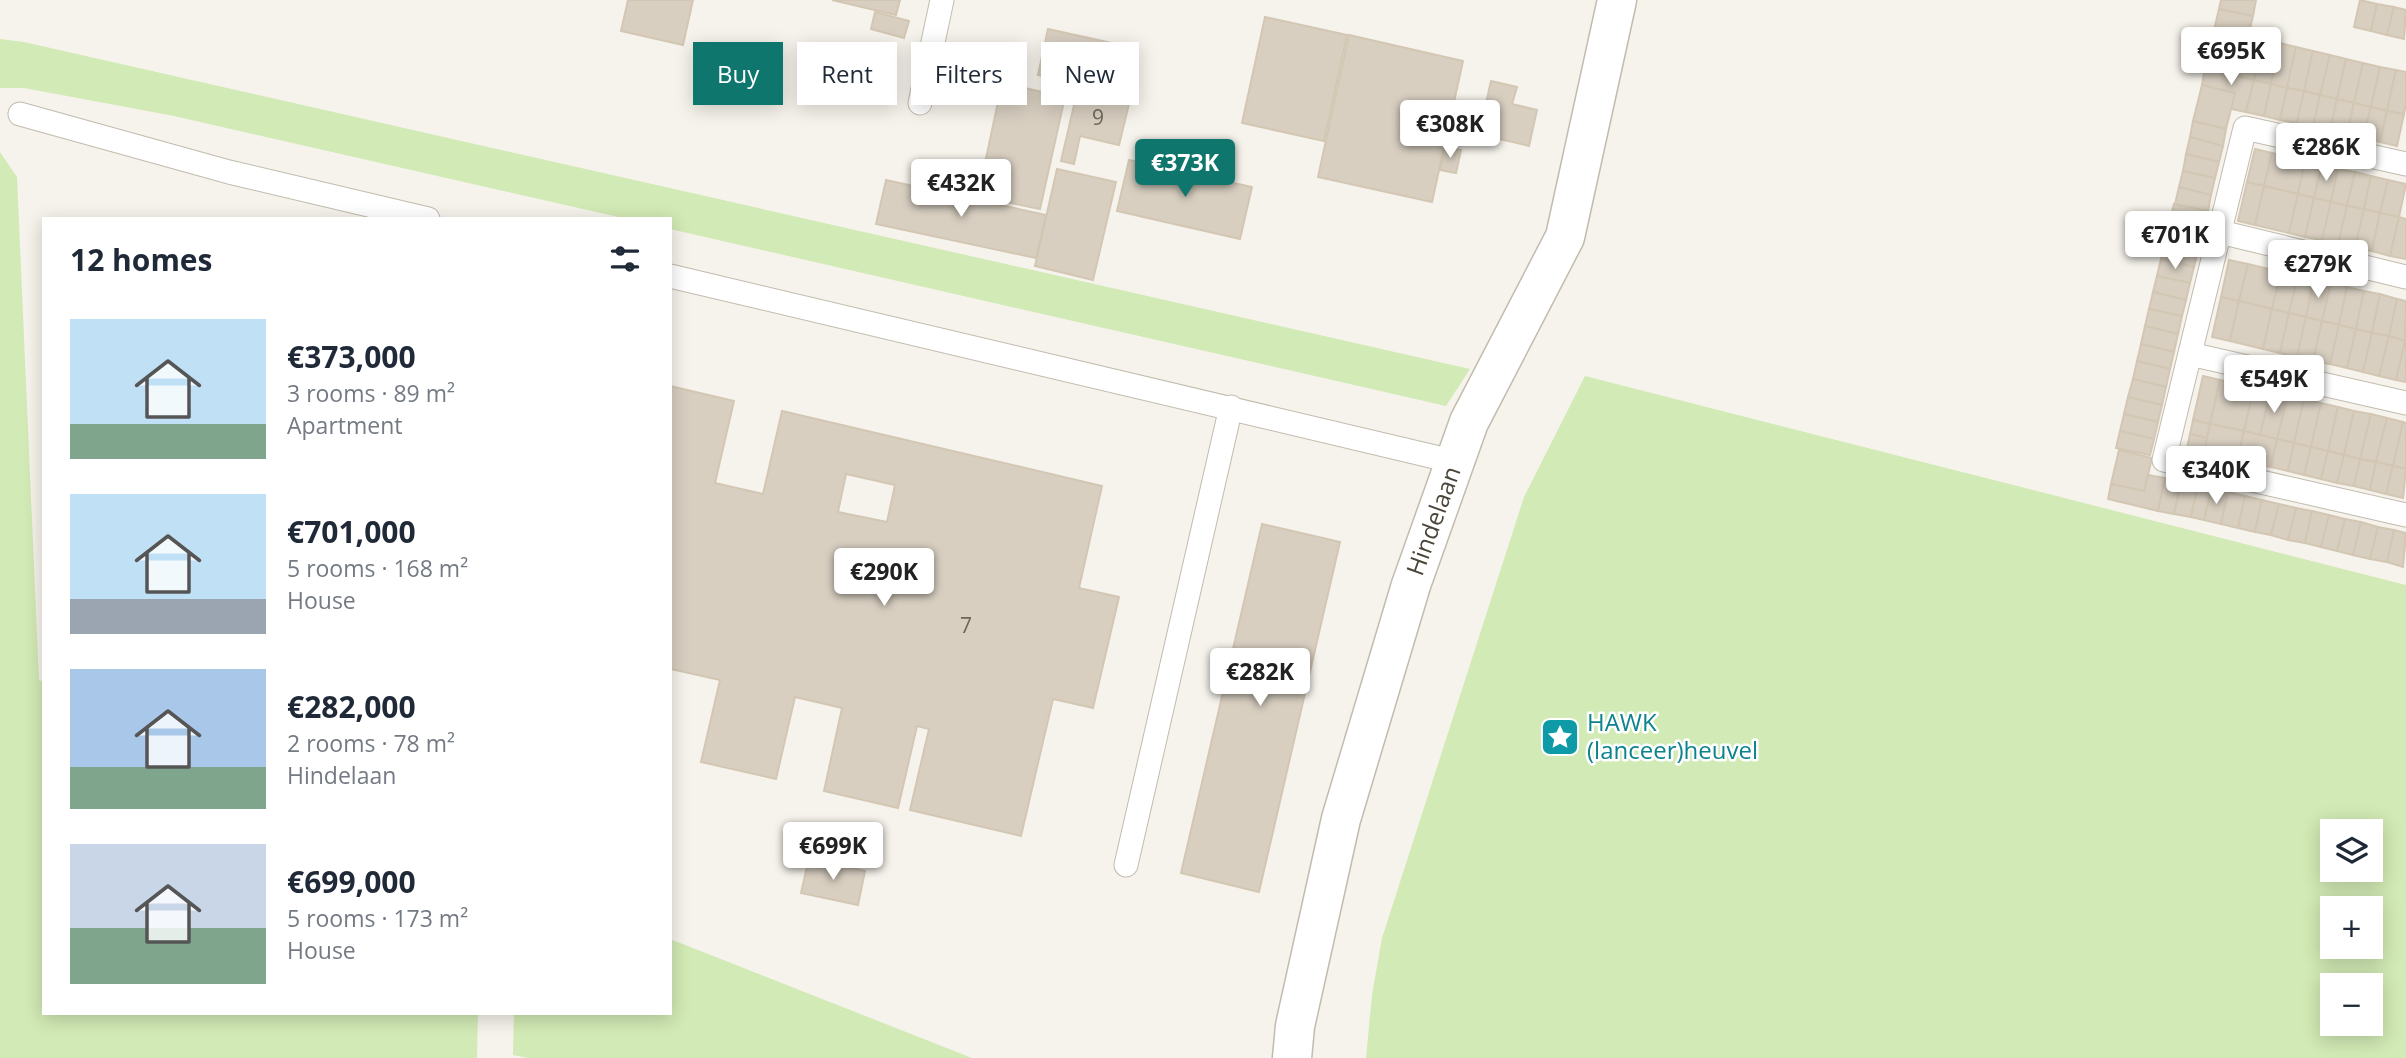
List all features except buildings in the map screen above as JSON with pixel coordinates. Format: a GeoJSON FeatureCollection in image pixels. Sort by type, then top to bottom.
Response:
{"type":"FeatureCollection","features":[{"type":"Feature","properties":{"kind":"street","name":"Hindelaan"},"geometry":{"type":"LineString","coordinates":[[1292,1058],[1295,1026],[1341,819],[1411,585],[1469,422],[1565,237],[1616,0]]}},
{"type":"Feature","properties":{"kind":"lane"},"geometry":{"type":"LineString","coordinates":[[933,42],[942,0]]}},
{"type":"Feature","properties":{"kind":"lane"},"geometry":{"type":"LineString","coordinates":[[20,114],[229,172],[420,217]]}},
{"type":"Feature","properties":{"kind":"lane"},"geometry":{"type":"LineString","coordinates":[[2406,164],[2245,128],[2164,460],[2406,515]]}},
{"type":"Feature","properties":{"kind":"lane"},"geometry":{"type":"LineString","coordinates":[[2220,232],[2406,276]]}},
{"type":"Feature","properties":{"kind":"lane"},"geometry":{"type":"LineString","coordinates":[[672,275],[1456,462]]}},
{"type":"Feature","properties":{"kind":"lane"},"geometry":{"type":"LineString","coordinates":[[2190,354],[2406,403]]}},
{"type":"Feature","properties":{"kind":"lane"},"geometry":{"type":"LineString","coordinates":[[1126,865],[1231,407]]}},
{"type":"Feature","properties":{"kind":"green space"},"geometry":{"type":"Polygon","coordinates":[[[0,39],[24,42],[1470,369],[1446,406],[672,229],[672,217],[618,217],[174,116],[24,88],[0,88],[0,39]]]}},
{"type":"Feature","properties":{"kind":"green space"},"geometry":{"type":"Polygon","coordinates":[[[0,152],[17,177],[39,680],[42,681],[42,1015],[478,1015],[477,1058],[0,1058],[0,152]]]}},
{"type":"Feature","properties":{"kind":"green space"},"geometry":{"type":"Polygon","coordinates":[[[1585,376],[2406,585],[2406,1058],[1366,1058],[1372,995],[1382,938],[1524,497],[1585,376]]]}},
{"type":"Feature","properties":{"kind":"green space"},"geometry":{"type":"Polygon","coordinates":[[[672,940],[972,1058],[528,1058],[513,1055],[514,1015],[672,1015],[672,940]]]}},
{"type":"Feature","properties":{"kind":"place","name":"HAWK (lanceer)heuvel"},"geometry":{"type":"Point","coordinates":[1560,737]}}]}
